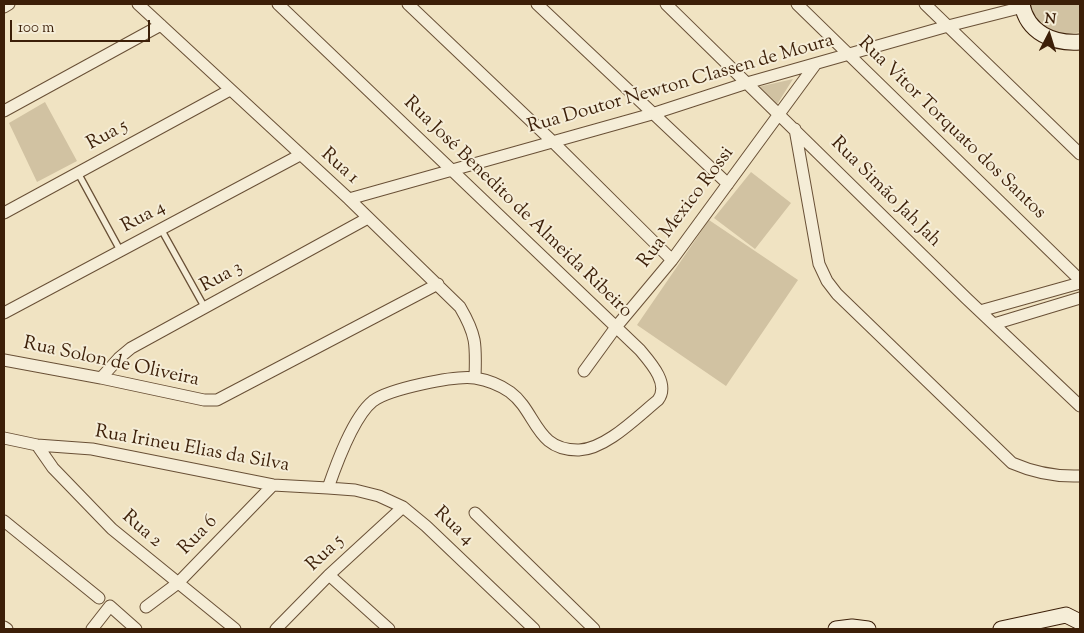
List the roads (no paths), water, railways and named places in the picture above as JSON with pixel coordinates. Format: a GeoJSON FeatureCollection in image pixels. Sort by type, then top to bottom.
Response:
{"type":"FeatureCollection","features":[{"type":"Feature","properties":{"kind":"main road"},"geometry":{"type":"LineString","coordinates":[[1023,6],[1029,21],[1039,32],[1052,40],[1066,43],[1080,42]]}},
{"type":"Feature","properties":{"kind":"main road"},"geometry":{"type":"LineString","coordinates":[[1001,629],[1073,613],[1080,622]]}},
{"type":"Feature","properties":{"kind":"main road"},"geometry":{"type":"LineString","coordinates":[[836,629],[852,627],[868,629]]}},
{"type":"Feature","properties":{"kind":"street"},"geometry":{"type":"LineString","coordinates":[[4,7],[9,4]]}},
{"type":"Feature","properties":{"kind":"street","name":"Rua 1"},"geometry":{"type":"LineString","coordinates":[[138,4],[349,199],[460,307],[471,326],[476,346],[475,378]]}},
{"type":"Feature","properties":{"kind":"street","name":"Rua José Benedito de Almeida Ribeiro"},"geometry":{"type":"LineString","coordinates":[[278,4],[616,327],[647,358],[662,381],[663,389],[658,400],[605,443],[592,449],[578,450],[565,449],[544,438],[525,409],[512,394],[499,385],[475,378]]}},
{"type":"Feature","properties":{"kind":"street"},"geometry":{"type":"LineString","coordinates":[[408,4],[552,141],[672,260]]}},
{"type":"Feature","properties":{"kind":"street"},"geometry":{"type":"LineString","coordinates":[[537,4],[728,184]]}},
{"type":"Feature","properties":{"kind":"street","name":"Rua Simão Jah Jah"},"geometry":{"type":"LineString","coordinates":[[666,4],[980,311],[1080,406]]}},
{"type":"Feature","properties":{"kind":"street","name":"Rua Vitor Torquato dos Santos"},"geometry":{"type":"LineString","coordinates":[[797,4],[1080,281]]}},
{"type":"Feature","properties":{"kind":"street"},"geometry":{"type":"LineString","coordinates":[[925,4],[1080,154]]}},
{"type":"Feature","properties":{"kind":"street","name":"Rua Doutor Newton Classen de Moura"},"geometry":{"type":"LineString","coordinates":[[349,199],[652,114],[747,83],[1023,6]]}},
{"type":"Feature","properties":{"kind":"street"},"geometry":{"type":"LineString","coordinates":[[4,111],[161,25]]}},
{"type":"Feature","properties":{"kind":"street","name":"Rua Mexico Rossi"},"geometry":{"type":"LineString","coordinates":[[584,371],[616,327],[672,260],[815,65]]}},
{"type":"Feature","properties":{"kind":"street","name":"Rua 5"},"geometry":{"type":"LineString","coordinates":[[4,213],[230,90]]}},
{"type":"Feature","properties":{"kind":"street"},"geometry":{"type":"LineString","coordinates":[[795,130],[819,264],[827,281],[837,294],[1012,462],[1030,471],[1054,476],[1080,476]]}},
{"type":"Feature","properties":{"kind":"street","name":"Rua 4"},"geometry":{"type":"LineString","coordinates":[[4,313],[300,155]]}},
{"type":"Feature","properties":{"kind":"street","name":"Rua 3"},"geometry":{"type":"LineString","coordinates":[[101,378],[131,348],[368,218]]}},
{"type":"Feature","properties":{"kind":"street"},"geometry":{"type":"LineString","coordinates":[[980,311],[1080,281]]}},
{"type":"Feature","properties":{"kind":"street","name":"Rua Solon de Oliveira"},"geometry":{"type":"LineString","coordinates":[[4,360],[211,401],[223,398],[438,284]]}},
{"type":"Feature","properties":{"kind":"street"},"geometry":{"type":"LineString","coordinates":[[994,324],[1080,298]]}},
{"type":"Feature","properties":{"kind":"street"},"geometry":{"type":"LineString","coordinates":[[328,488],[338,458],[359,418],[372,402],[386,393],[458,379],[475,378]]}},
{"type":"Feature","properties":{"kind":"street","name":"Rua Irineu Elias da Silva"},"geometry":{"type":"LineString","coordinates":[[4,438],[37,444],[92,448],[273,485],[328,488]]}},
{"type":"Feature","properties":{"kind":"street","name":"Rua 2"},"geometry":{"type":"LineString","coordinates":[[37,444],[53,468],[112,529],[234,629]]}},
{"type":"Feature","properties":{"kind":"street","name":"Rua 6"},"geometry":{"type":"LineString","coordinates":[[146,607],[178,583],[273,485]]}},
{"type":"Feature","properties":{"kind":"street","name":"Rua 4"},"geometry":{"type":"LineString","coordinates":[[328,488],[355,490],[379,496],[403,507],[426,526],[534,629]]}},
{"type":"Feature","properties":{"kind":"street","name":"Rua 5"},"geometry":{"type":"LineString","coordinates":[[276,629],[329,576],[403,507]]}},
{"type":"Feature","properties":{"kind":"street"},"geometry":{"type":"LineString","coordinates":[[475,512],[594,629]]}},
{"type":"Feature","properties":{"kind":"street"},"geometry":{"type":"LineString","coordinates":[[4,521],[99,598]]}},
{"type":"Feature","properties":{"kind":"street"},"geometry":{"type":"LineString","coordinates":[[329,576],[389,629]]}},
{"type":"Feature","properties":{"kind":"street"},"geometry":{"type":"LineString","coordinates":[[92,629],[110,606],[136,629]]}},
{"type":"Feature","properties":{"kind":"lane"},"geometry":{"type":"LineString","coordinates":[[78,173],[120,250]]}},
{"type":"Feature","properties":{"kind":"lane"},"geometry":{"type":"LineString","coordinates":[[161,229],[205,308]]}}]}
